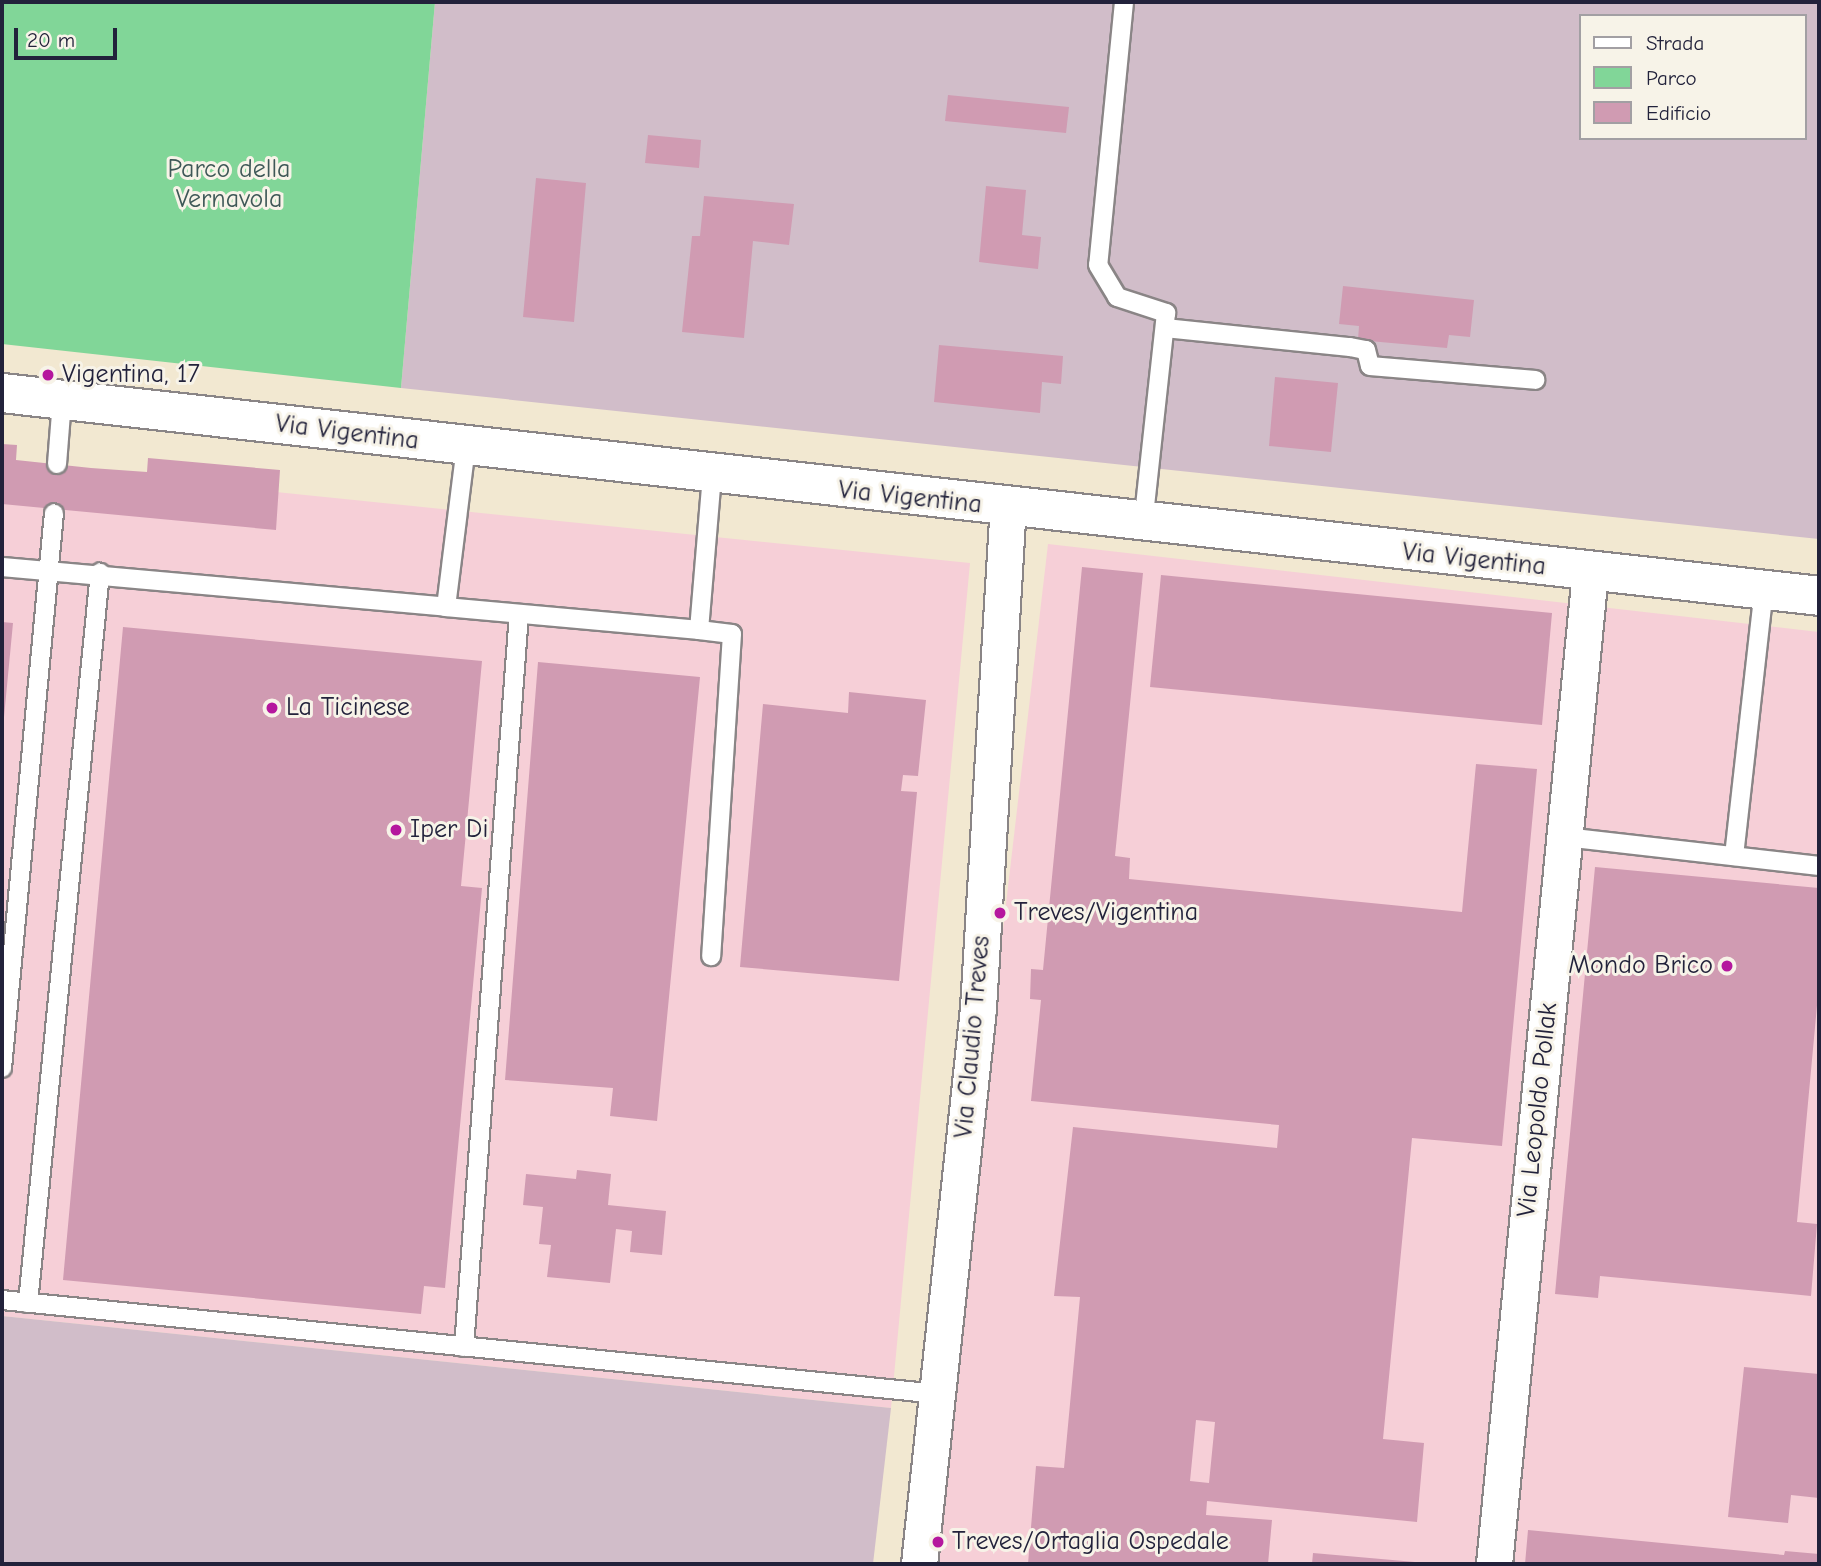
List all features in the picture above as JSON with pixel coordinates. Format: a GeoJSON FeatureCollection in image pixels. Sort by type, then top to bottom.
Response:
{"type":"FeatureCollection","features":[{"type":"Feature","properties":{"kind":"street","name":"Via Vigentina"},"geometry":{"type":"LineString","coordinates":[[2,393],[712,476],[1819,596]]}},
{"type":"Feature","properties":{"kind":"street","name":"Via Claudio Treves"},"geometry":{"type":"LineString","coordinates":[[919,1564],[978,1008],[1008,509]]}},
{"type":"Feature","properties":{"kind":"street","name":"Via Leopoldo Pollak"},"geometry":{"type":"LineString","coordinates":[[1494,1564],[1590,573]]}},
{"type":"Feature","properties":{"kind":"lane"},"geometry":{"type":"LineString","coordinates":[[1124,2],[1098,265],[1117,297],[1166,313],[1143,524]]}},
{"type":"Feature","properties":{"kind":"lane"},"geometry":{"type":"LineString","coordinates":[[1165,328],[1350,347],[1366,350],[1370,366],[1535,380]]}},
{"type":"Feature","properties":{"kind":"lane"},"geometry":{"type":"LineString","coordinates":[[57,464],[62,400]]}},
{"type":"Feature","properties":{"kind":"lane"},"geometry":{"type":"LineString","coordinates":[[446,607],[466,447]]}},
{"type":"Feature","properties":{"kind":"lane"},"geometry":{"type":"LineString","coordinates":[[699,631],[712,476]]}},
{"type":"Feature","properties":{"kind":"lane"},"geometry":{"type":"LineString","coordinates":[[2,1068],[54,513]]}},
{"type":"Feature","properties":{"kind":"lane"},"geometry":{"type":"LineString","coordinates":[[2,567],[49,568],[732,634],[710,956]]}},
{"type":"Feature","properties":{"kind":"lane"},"geometry":{"type":"LineString","coordinates":[[28,1303],[100,573]]}},
{"type":"Feature","properties":{"kind":"lane"},"geometry":{"type":"LineString","coordinates":[[1734,856],[1764,590]]}},
{"type":"Feature","properties":{"kind":"lane"},"geometry":{"type":"LineString","coordinates":[[464,1347],[519,614]]}},
{"type":"Feature","properties":{"kind":"lane"},"geometry":{"type":"LineString","coordinates":[[1565,837],[1819,866]]}},
{"type":"Feature","properties":{"kind":"lane"},"geometry":{"type":"LineString","coordinates":[[2,1300],[938,1394]]}},
{"type":"Feature","properties":{"kind":"shaded area"},"geometry":{"type":"Polygon","coordinates":[[[435,2],[1819,2],[1819,539],[401,388],[435,2]]]}},
{"type":"Feature","properties":{"kind":"shaded area"},"geometry":{"type":"Polygon","coordinates":[[[2,464],[970,563],[891,1408],[2,1316],[2,464]]]}},
{"type":"Feature","properties":{"kind":"shaded area"},"geometry":{"type":"Polygon","coordinates":[[[1048,544],[1819,632],[1819,1564],[929,1564],[1048,544]]]}},
{"type":"Feature","properties":{"kind":"shaded area"},"geometry":{"type":"Polygon","coordinates":[[[2,1316],[891,1408],[873,1564],[2,1564],[2,1316]]]}},
{"type":"Feature","properties":{"kind":"green space","name":"Parco della Vernavola"},"geometry":{"type":"Polygon","coordinates":[[[2,2],[435,2],[401,388],[2,344],[2,2]]]}},
{"type":"Feature","properties":{"kind":"building"},"geometry":{"type":"Polygon","coordinates":[[[948,95],[1069,107],[1066,133],[945,121],[948,95]]]}},
{"type":"Feature","properties":{"kind":"building"},"geometry":{"type":"Polygon","coordinates":[[[648,135],[701,140],[699,168],[645,163],[648,135]]]}},
{"type":"Feature","properties":{"kind":"building"},"geometry":{"type":"Polygon","coordinates":[[[536,178],[586,183],[574,322],[523,317],[536,178]]]}},
{"type":"Feature","properties":{"kind":"building"},"geometry":{"type":"Polygon","coordinates":[[[986,186],[1026,190],[1022,235],[1041,237],[1038,269],[979,262],[986,186]]]}},
{"type":"Feature","properties":{"kind":"building"},"geometry":{"type":"Polygon","coordinates":[[[704,196],[794,204],[789,245],[753,241],[744,338],[682,332],[692,236],[700,236],[704,196]]]}},
{"type":"Feature","properties":{"kind":"building"},"geometry":{"type":"Polygon","coordinates":[[[1343,286],[1474,300],[1470,337],[1449,335],[1447,348],[1358,340],[1359,326],[1339,324],[1343,286]]]}},
{"type":"Feature","properties":{"kind":"building"},"geometry":{"type":"Polygon","coordinates":[[[939,345],[1063,356],[1061,384],[1042,382],[1040,413],[934,402],[939,345]]]}},
{"type":"Feature","properties":{"kind":"building"},"geometry":{"type":"Polygon","coordinates":[[[1275,377],[1338,383],[1331,452],[1269,446],[1275,377]]]}},
{"type":"Feature","properties":{"kind":"building"},"geometry":{"type":"Polygon","coordinates":[[[2,444],[17,445],[16,460],[91,468],[147,472],[148,458],[280,470],[276,530],[2,504],[2,444]]]}},
{"type":"Feature","properties":{"kind":"building"},"geometry":{"type":"Polygon","coordinates":[[[1082,567],[1143,573],[1115,856],[1130,858],[1129,879],[1462,912],[1476,764],[1537,769],[1502,1146],[1412,1138],[1383,1439],[1424,1443],[1417,1522],[1207,1501],[1206,1515],[1272,1520],[1268,1564],[1028,1564],[1036,1466],[1064,1468],[1080,1297],[1054,1296],[1073,1127],[1277,1148],[1279,1125],[1031,1101],[1041,1000],[1030,999],[1031,969],[1043,970],[1082,567]],[[1196,1420],[1190,1481],[1209,1483],[1215,1422],[1196,1420]]]}},
{"type":"Feature","properties":{"kind":"building"},"geometry":{"type":"Polygon","coordinates":[[[1161,575],[1552,613],[1542,725],[1150,687],[1161,575]]]}},
{"type":"Feature","properties":{"kind":"building"},"geometry":{"type":"Polygon","coordinates":[[[2,622],[13,623],[4,717],[2,717],[2,622]]]}},
{"type":"Feature","properties":{"kind":"building"},"geometry":{"type":"Polygon","coordinates":[[[123,627],[482,661],[461,886],[482,888],[445,1288],[424,1286],[421,1314],[63,1280],[123,627]]]}},
{"type":"Feature","properties":{"kind":"building"},"geometry":{"type":"Polygon","coordinates":[[[538,662],[700,677],[657,1121],[610,1116],[613,1088],[505,1080],[538,662]]]}},
{"type":"Feature","properties":{"kind":"building"},"geometry":{"type":"Polygon","coordinates":[[[849,692],[926,700],[918,776],[903,775],[901,791],[917,792],[899,981],[740,967],[763,704],[848,713],[849,692]]]}},
{"type":"Feature","properties":{"kind":"building"},"geometry":{"type":"Polygon","coordinates":[[[1595,867],[1819,888],[1819,984],[1797,1222],[1817,1224],[1811,1296],[1600,1276],[1598,1298],[1555,1294],[1595,867]]]}},
{"type":"Feature","properties":{"kind":"building"},"geometry":{"type":"Polygon","coordinates":[[[577,1170],[611,1174],[608,1205],[666,1211],[662,1255],[630,1252],[632,1231],[616,1229],[610,1283],[547,1277],[551,1245],[539,1244],[543,1207],[523,1205],[526,1174],[576,1179],[577,1170]]]}},
{"type":"Feature","properties":{"kind":"building"},"geometry":{"type":"Polygon","coordinates":[[[1744,1367],[1819,1374],[1819,1498],[1791,1495],[1788,1523],[1728,1517],[1744,1367]]]}},
{"type":"Feature","properties":{"kind":"building"},"geometry":{"type":"Polygon","coordinates":[[[1528,1530],[1784,1555],[1785,1551],[1819,1554],[1819,1564],[1525,1564],[1528,1530]]]}},
{"type":"Feature","properties":{"kind":"building"},"geometry":{"type":"Polygon","coordinates":[[[1313,1553],[1415,1562],[1415,1564],[1312,1564],[1313,1553]]]}},
{"type":"Feature","properties":{"kind":"place","name":"Vigentina, 17"},"geometry":{"type":"Point","coordinates":[48,375]}},
{"type":"Feature","properties":{"kind":"place","name":"La Ticinese"},"geometry":{"type":"Point","coordinates":[272,708]}},
{"type":"Feature","properties":{"kind":"place","name":"Iper Di"},"geometry":{"type":"Point","coordinates":[396,830]}},
{"type":"Feature","properties":{"kind":"place","name":"Treves/Vigentina"},"geometry":{"type":"Point","coordinates":[1000,913]}},
{"type":"Feature","properties":{"kind":"place","name":"Mondo Brico"},"geometry":{"type":"Point","coordinates":[1727,966]}},
{"type":"Feature","properties":{"kind":"place","name":"Treves/Ortaglia Ospedale"},"geometry":{"type":"Point","coordinates":[938,1542]}}]}
